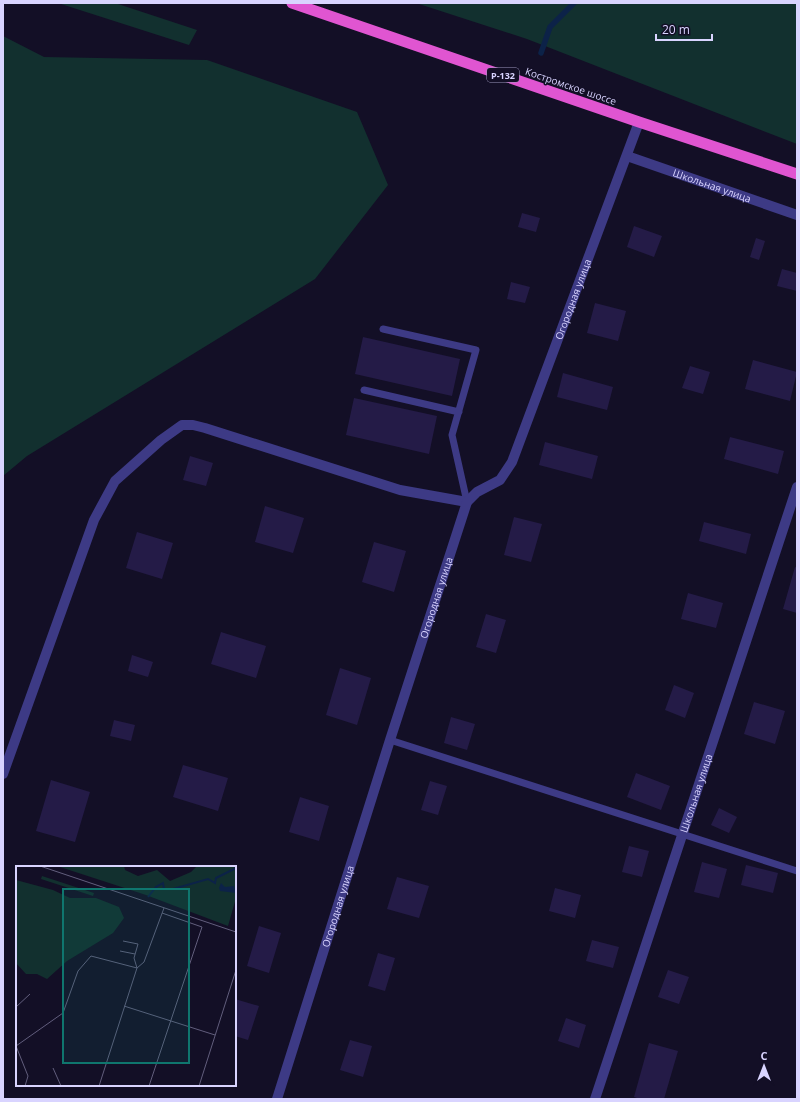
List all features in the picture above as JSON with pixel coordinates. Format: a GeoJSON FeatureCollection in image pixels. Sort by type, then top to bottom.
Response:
{"type":"FeatureCollection","features":[{"type":"Feature","properties":{"kind":"highway","name":"Костромское шоссе"},"geometry":{"type":"LineString","coordinates":[[292,3],[639,122],[797,174]]}},
{"type":"Feature","properties":{"kind":"street","name":"Огородная улица"},"geometry":{"type":"LineString","coordinates":[[277,1099],[467,502],[477,492],[500,480],[512,462],[639,122]]}},
{"type":"Feature","properties":{"kind":"street","name":"Школьная улица"},"geometry":{"type":"LineString","coordinates":[[627,156],[797,215]]}},
{"type":"Feature","properties":{"kind":"street"},"geometry":{"type":"LineString","coordinates":[[3,774],[94,520],[115,482],[161,440],[182,425],[193,425],[205,428],[400,490],[467,502]]}},
{"type":"Feature","properties":{"kind":"street","name":"Школьная улица"},"geometry":{"type":"LineString","coordinates":[[595,1099],[797,487]]}},
{"type":"Feature","properties":{"kind":"lane"},"geometry":{"type":"LineString","coordinates":[[383,329],[476,350],[452,435],[467,502]]}},
{"type":"Feature","properties":{"kind":"lane"},"geometry":{"type":"LineString","coordinates":[[364,390],[459,412]]}},
{"type":"Feature","properties":{"kind":"lane"},"geometry":{"type":"LineString","coordinates":[[390,740],[797,871]]}},
{"type":"Feature","properties":{"kind":"green space"},"geometry":{"type":"Polygon","coordinates":[[[58,3],[115,3],[197,30],[189,45],[58,3]]]}},
{"type":"Feature","properties":{"kind":"green space"},"geometry":{"type":"Polygon","coordinates":[[[416,3],[797,3],[797,144],[527,39],[416,3]]]}},
{"type":"Feature","properties":{"kind":"green space"},"geometry":{"type":"Polygon","coordinates":[[[3,36],[44,57],[207,60],[357,112],[388,185],[315,279],[27,456],[3,476],[3,36]]]}},
{"type":"Feature","properties":{"kind":"building"},"geometry":{"type":"Polygon","coordinates":[[[522,213],[540,218],[536,232],[518,227],[522,213]]]}},
{"type":"Feature","properties":{"kind":"building"},"geometry":{"type":"Polygon","coordinates":[[[634,226],[662,236],[654,257],[627,247],[634,226]]]}},
{"type":"Feature","properties":{"kind":"building"},"geometry":{"type":"Polygon","coordinates":[[[756,238],[765,241],[759,260],[750,257],[756,238]]]}},
{"type":"Feature","properties":{"kind":"building"},"geometry":{"type":"Polygon","coordinates":[[[782,269],[797,273],[797,291],[777,286],[782,269]]]}},
{"type":"Feature","properties":{"kind":"building"},"geometry":{"type":"Polygon","coordinates":[[[511,282],[530,287],[525,303],[507,299],[511,282]]]}},
{"type":"Feature","properties":{"kind":"building"},"geometry":{"type":"Polygon","coordinates":[[[595,303],[626,311],[618,341],[587,333],[595,303]]]}},
{"type":"Feature","properties":{"kind":"building"},"geometry":{"type":"Polygon","coordinates":[[[363,337],[460,359],[452,396],[355,374],[363,337]]]}},
{"type":"Feature","properties":{"kind":"building"},"geometry":{"type":"Polygon","coordinates":[[[753,360],[797,372],[790,401],[745,389],[753,360]]]}},
{"type":"Feature","properties":{"kind":"building"},"geometry":{"type":"Polygon","coordinates":[[[690,366],[710,372],[703,394],[682,388],[690,366]]]}},
{"type":"Feature","properties":{"kind":"building"},"geometry":{"type":"Polygon","coordinates":[[[563,373],[613,387],[607,410],[557,397],[563,373]]]}},
{"type":"Feature","properties":{"kind":"building"},"geometry":{"type":"Polygon","coordinates":[[[354,398],[437,416],[429,454],[346,435],[354,398]]]}},
{"type":"Feature","properties":{"kind":"building"},"geometry":{"type":"Polygon","coordinates":[[[730,437],[784,451],[778,474],[724,459],[730,437]]]}},
{"type":"Feature","properties":{"kind":"building"},"geometry":{"type":"Polygon","coordinates":[[[545,442],[598,456],[592,479],[539,465],[545,442]]]}},
{"type":"Feature","properties":{"kind":"building"},"geometry":{"type":"Polygon","coordinates":[[[190,456],[213,463],[206,486],[183,480],[190,456]]]}},
{"type":"Feature","properties":{"kind":"building"},"geometry":{"type":"Polygon","coordinates":[[[265,506],[304,518],[293,553],[255,542],[265,506]]]}},
{"type":"Feature","properties":{"kind":"building"},"geometry":{"type":"Polygon","coordinates":[[[514,517],[542,524],[531,562],[504,555],[514,517]]]}},
{"type":"Feature","properties":{"kind":"building"},"geometry":{"type":"Polygon","coordinates":[[[704,522],[751,534],[746,554],[699,541],[704,522]]]}},
{"type":"Feature","properties":{"kind":"building"},"geometry":{"type":"Polygon","coordinates":[[[137,532],[173,543],[162,579],[126,568],[137,532]]]}},
{"type":"Feature","properties":{"kind":"building"},"geometry":{"type":"Polygon","coordinates":[[[374,542],[406,551],[394,592],[362,582],[374,542]]]}},
{"type":"Feature","properties":{"kind":"building"},"geometry":{"type":"Polygon","coordinates":[[[795,567],[797,568],[797,613],[783,609],[795,567]]]}},
{"type":"Feature","properties":{"kind":"building"},"geometry":{"type":"Polygon","coordinates":[[[688,593],[723,603],[716,628],[681,619],[688,593]]]}},
{"type":"Feature","properties":{"kind":"building"},"geometry":{"type":"Polygon","coordinates":[[[486,614],[506,620],[496,653],[476,647],[486,614]]]}},
{"type":"Feature","properties":{"kind":"building"},"geometry":{"type":"Polygon","coordinates":[[[221,632],[266,646],[256,678],[211,664],[221,632]]]}},
{"type":"Feature","properties":{"kind":"building"},"geometry":{"type":"Polygon","coordinates":[[[132,655],[153,662],[148,677],[128,671],[132,655]]]}},
{"type":"Feature","properties":{"kind":"building"},"geometry":{"type":"Polygon","coordinates":[[[340,668],[371,678],[357,725],[326,715],[340,668]]]}},
{"type":"Feature","properties":{"kind":"building"},"geometry":{"type":"Polygon","coordinates":[[[674,685],[694,693],[685,718],[665,710],[674,685]]]}},
{"type":"Feature","properties":{"kind":"building"},"geometry":{"type":"Polygon","coordinates":[[[754,702],[785,711],[775,744],[744,734],[754,702]]]}},
{"type":"Feature","properties":{"kind":"building"},"geometry":{"type":"Polygon","coordinates":[[[451,717],[475,724],[467,750],[444,743],[451,717]]]}},
{"type":"Feature","properties":{"kind":"building"},"geometry":{"type":"Polygon","coordinates":[[[114,720],[135,725],[131,741],[110,736],[114,720]]]}},
{"type":"Feature","properties":{"kind":"building"},"geometry":{"type":"Polygon","coordinates":[[[183,765],[228,778],[218,811],[173,797],[183,765]]]}},
{"type":"Feature","properties":{"kind":"building"},"geometry":{"type":"Polygon","coordinates":[[[636,773],[670,786],[661,810],[627,797],[636,773]]]}},
{"type":"Feature","properties":{"kind":"building"},"geometry":{"type":"Polygon","coordinates":[[[51,780],[90,792],[75,842],[36,831],[51,780]]]}},
{"type":"Feature","properties":{"kind":"building"},"geometry":{"type":"Polygon","coordinates":[[[430,781],[447,786],[438,815],[421,810],[430,781]]]}},
{"type":"Feature","properties":{"kind":"building"},"geometry":{"type":"Polygon","coordinates":[[[300,797],[329,806],[319,841],[289,832],[300,797]]]}},
{"type":"Feature","properties":{"kind":"building"},"geometry":{"type":"Polygon","coordinates":[[[719,808],[737,817],[729,833],[711,825],[719,808]]]}},
{"type":"Feature","properties":{"kind":"building"},"geometry":{"type":"Polygon","coordinates":[[[629,846],[649,851],[642,877],[622,872],[629,846]]]}},
{"type":"Feature","properties":{"kind":"building"},"geometry":{"type":"Polygon","coordinates":[[[702,862],[727,869],[719,898],[694,892],[702,862]]]}},
{"type":"Feature","properties":{"kind":"building"},"geometry":{"type":"Polygon","coordinates":[[[746,865],[778,873],[773,893],[741,885],[746,865]]]}},
{"type":"Feature","properties":{"kind":"building"},"geometry":{"type":"Polygon","coordinates":[[[397,877],[429,886],[419,918],[387,909],[397,877]]]}},
{"type":"Feature","properties":{"kind":"building"},"geometry":{"type":"Polygon","coordinates":[[[555,888],[581,895],[575,918],[549,911],[555,888]]]}},
{"type":"Feature","properties":{"kind":"building"},"geometry":{"type":"Polygon","coordinates":[[[259,926],[281,933],[269,973],[247,966],[259,926]]]}},
{"type":"Feature","properties":{"kind":"building"},"geometry":{"type":"Polygon","coordinates":[[[592,940],[619,947],[613,968],[586,961],[592,940]]]}},
{"type":"Feature","properties":{"kind":"building"},"geometry":{"type":"Polygon","coordinates":[[[378,953],[395,958],[385,991],[368,986],[378,953]]]}},
{"type":"Feature","properties":{"kind":"building"},"geometry":{"type":"Polygon","coordinates":[[[668,970],[689,977],[679,1004],[658,997],[668,970]]]}},
{"type":"Feature","properties":{"kind":"building"},"geometry":{"type":"Polygon","coordinates":[[[236,999],[259,1006],[248,1040],[236,1036],[236,999]]]}},
{"type":"Feature","properties":{"kind":"building"},"geometry":{"type":"Polygon","coordinates":[[[566,1018],[586,1025],[579,1048],[558,1041],[566,1018]]]}},
{"type":"Feature","properties":{"kind":"building"},"geometry":{"type":"Polygon","coordinates":[[[350,1040],[372,1046],[363,1077],[340,1070],[350,1040]]]}},
{"type":"Feature","properties":{"kind":"building"},"geometry":{"type":"Polygon","coordinates":[[[649,1043],[678,1051],[664,1099],[640,1099],[634,1097],[649,1043]]]}},
{"type":"Feature","properties":{"kind":"waterway"},"geometry":{"type":"LineString","coordinates":[[541,53],[550,27],[574,3]]}}]}
